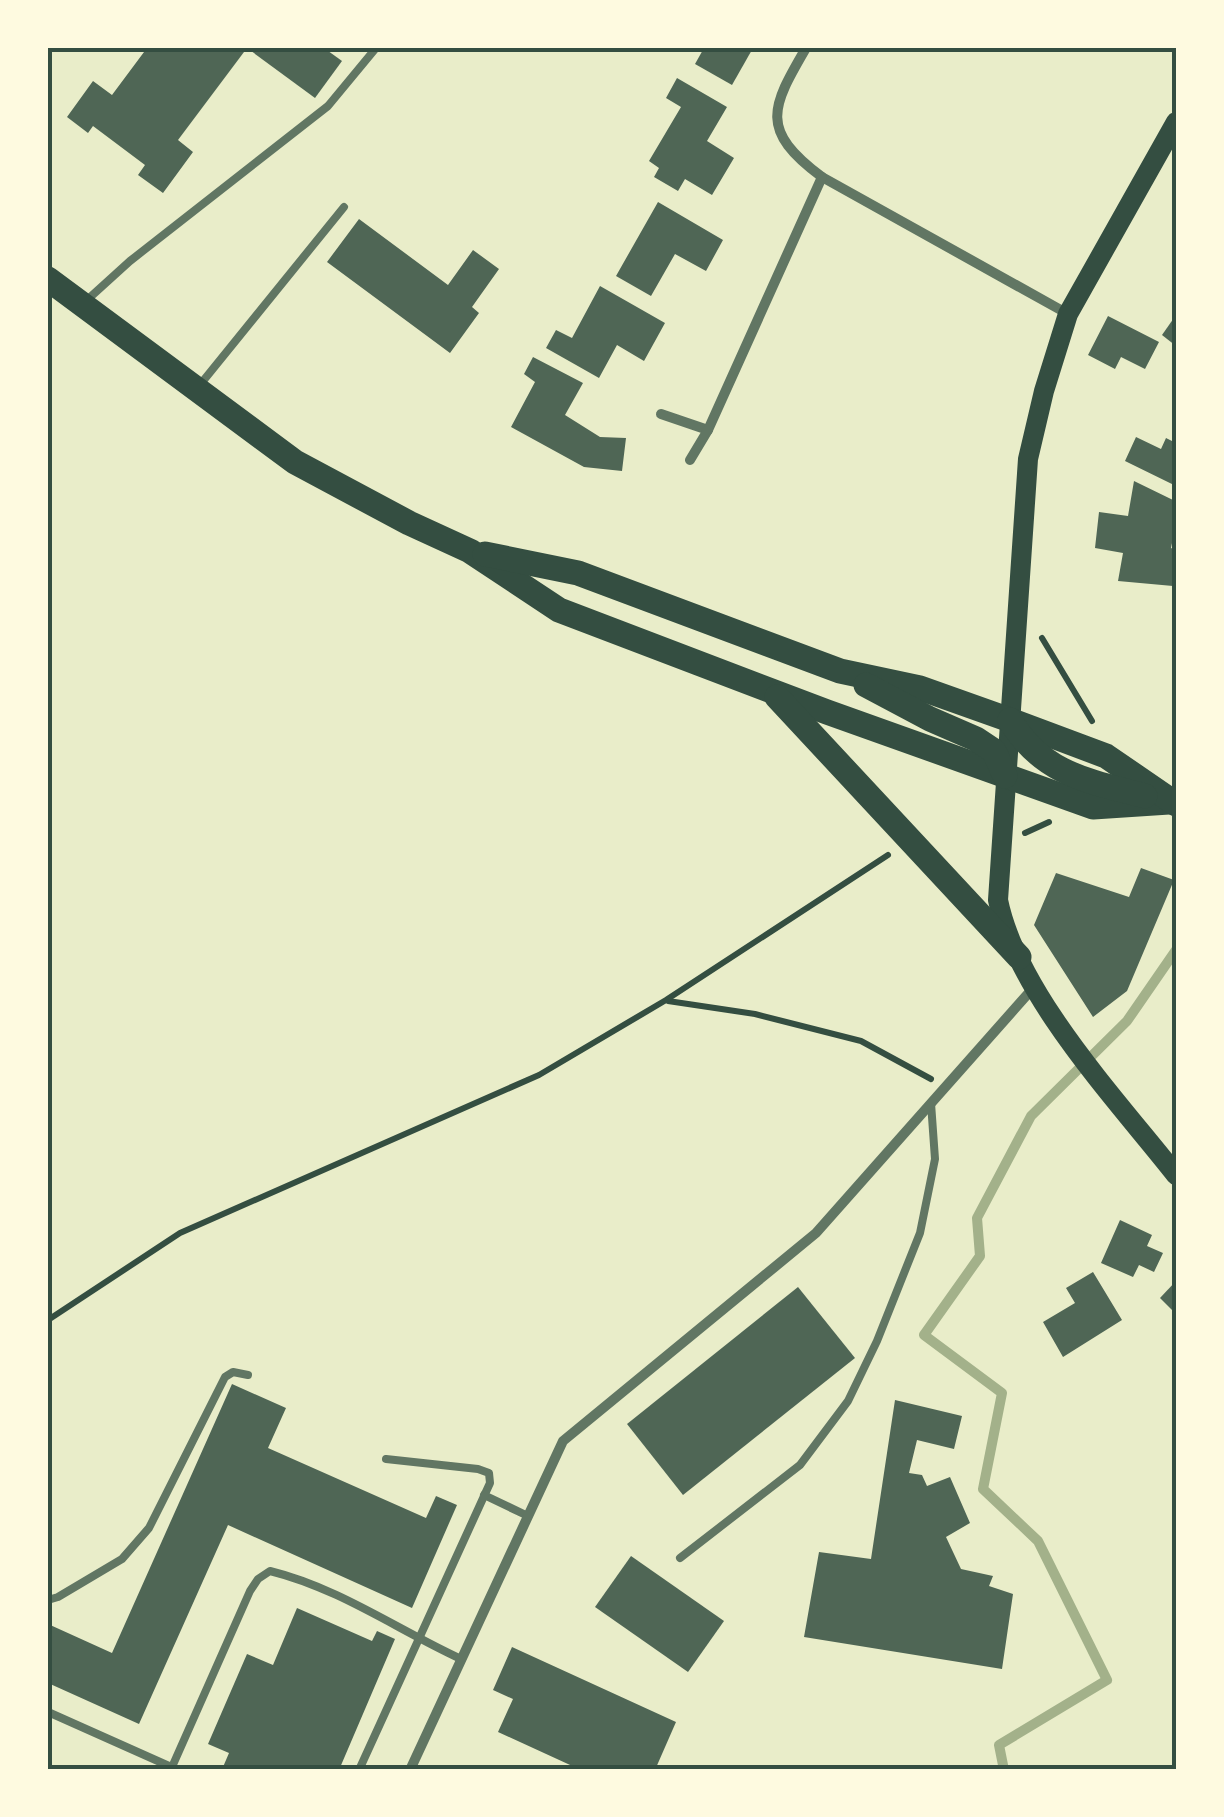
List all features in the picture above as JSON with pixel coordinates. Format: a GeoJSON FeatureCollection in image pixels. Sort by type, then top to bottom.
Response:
{"type":"FeatureCollection","features":[{"type":"Feature","properties":{"kind":"main road"},"geometry":{"type":"LineString","coordinates":[[1176,122],[1068,314],[1028,459],[998,900],[1003,923],[1034,987],[1114,1098],[1176,1175]]}},
{"type":"Feature","properties":{"kind":"main road"},"geometry":{"type":"LineString","coordinates":[[48,280],[295,462],[470,551],[558,610],[772,692],[1093,806],[1173,803]]}},
{"type":"Feature","properties":{"kind":"main road"},"geometry":{"type":"LineString","coordinates":[[470,551],[578,573],[840,671],[976,739],[994,751],[1005,776]]}},
{"type":"Feature","properties":{"kind":"main road"},"geometry":{"type":"LineString","coordinates":[[840,671],[920,688],[1010,720],[1035,754],[1076,777],[1173,803]]}},
{"type":"Feature","properties":{"kind":"main road"},"geometry":{"type":"LineString","coordinates":[[772,692],[1018,958]]}},
{"type":"Feature","properties":{"kind":"street"},"geometry":{"type":"LineString","coordinates":[[806,48],[779,94],[776,119],[785,143],[822,176],[1068,314]]}},
{"type":"Feature","properties":{"kind":"street"},"geometry":{"type":"LineString","coordinates":[[690,460],[708,430],[822,176]]}},
{"type":"Feature","properties":{"kind":"street"},"geometry":{"type":"LineString","coordinates":[[661,414],[708,430]]}},
{"type":"Feature","properties":{"kind":"street"},"geometry":{"type":"LineString","coordinates":[[410,1770],[562,1441],[816,1234],[1034,987]]}},
{"type":"Feature","properties":{"kind":"lane"},"geometry":{"type":"LineString","coordinates":[[80,305],[328,106],[376,48]]}},
{"type":"Feature","properties":{"kind":"lane"},"geometry":{"type":"LineString","coordinates":[[195,391],[344,208]]}},
{"type":"Feature","properties":{"kind":"lane"},"geometry":{"type":"LineString","coordinates":[[680,1558],[800,1466],[848,1401],[877,1341],[920,1233],[934,1160],[931,1104]]}},
{"type":"Feature","properties":{"kind":"lane"},"geometry":{"type":"LineString","coordinates":[[48,1600],[122,1560],[149,1528],[225,1377],[233,1372],[248,1375]]}},
{"type":"Feature","properties":{"kind":"lane"},"geometry":{"type":"LineString","coordinates":[[359,1770],[490,1483],[489,1473],[447,1464],[386,1459]]}},
{"type":"Feature","properties":{"kind":"lane"},"geometry":{"type":"LineString","coordinates":[[484,1495],[528,1516]]}},
{"type":"Feature","properties":{"kind":"lane"},"geometry":{"type":"LineString","coordinates":[[48,1712],[175,1768],[250,1590],[270,1570],[384,1618],[418,1640],[461,1660]]}},
{"type":"Feature","properties":{"kind":"path"},"geometry":{"type":"LineString","coordinates":[[48,1320],[180,1233],[539,1076],[666,1000],[911,840]]}},
{"type":"Feature","properties":{"kind":"path"},"geometry":{"type":"LineString","coordinates":[[666,1000],[755,1014],[861,1041],[946,1086]]}},
{"type":"Feature","properties":{"kind":"building"},"geometry":{"type":"Polygon","coordinates":[[[147,48],[247,48],[178,140],[193,152],[163,193],[138,175],[145,165],[93,126],[88,133],[67,117],[93,81],[112,95],[147,48]]]}},
{"type":"Feature","properties":{"kind":"building"},"geometry":{"type":"Polygon","coordinates":[[[247,48],[324,48],[342,61],[315,98],[247,48]]]}},
{"type":"Feature","properties":{"kind":"building"},"geometry":{"type":"Polygon","coordinates":[[[704,48],[753,48],[732,85],[695,64],[704,48]]]}},
{"type":"Feature","properties":{"kind":"building"},"geometry":{"type":"Polygon","coordinates":[[[677,78],[727,107],[707,141],[734,158],[712,195],[685,179],[678,191],[654,177],[659,168],[649,161],[681,107],[666,98],[677,78]]]}},
{"type":"Feature","properties":{"kind":"building"},"geometry":{"type":"Polygon","coordinates":[[[658,202],[723,240],[706,271],[675,254],[651,296],[616,276],[658,202]]]}},
{"type":"Feature","properties":{"kind":"building"},"geometry":{"type":"Polygon","coordinates":[[[359,219],[448,285],[473,250],[499,269],[472,307],[479,313],[450,353],[327,262],[359,219]]]}},
{"type":"Feature","properties":{"kind":"building"},"geometry":{"type":"Polygon","coordinates":[[[600,286],[665,323],[644,361],[617,345],[599,378],[546,348],[556,330],[572,338],[600,286]]]}},
{"type":"Feature","properties":{"kind":"building"},"geometry":{"type":"Polygon","coordinates":[[[1176,315],[1176,346],[1162,335],[1176,315]]]}},
{"type":"Feature","properties":{"kind":"building"},"geometry":{"type":"Polygon","coordinates":[[[1108,316],[1159,342],[1145,369],[1121,357],[1115,369],[1088,355],[1108,316]]]}},
{"type":"Feature","properties":{"kind":"building"},"geometry":{"type":"Polygon","coordinates":[[[533,357],[583,383],[565,415],[600,437],[626,438],[622,471],[584,467],[511,427],[535,382],[524,374],[533,357]]]}},
{"type":"Feature","properties":{"kind":"building"},"geometry":{"type":"Polygon","coordinates":[[[1136,437],[1161,449],[1166,438],[1176,443],[1176,486],[1125,461],[1136,437]]]}},
{"type":"Feature","properties":{"kind":"building"},"geometry":{"type":"Polygon","coordinates":[[[1134,481],[1173,500],[1173,586],[1118,581],[1123,553],[1095,548],[1099,512],[1128,516],[1134,481]]]}},
{"type":"Feature","properties":{"kind":"building"},"geometry":{"type":"Polygon","coordinates":[[[1141,868],[1174,880],[1127,991],[1093,1017],[1034,925],[1056,873],[1129,897],[1141,868]]]}},
{"type":"Feature","properties":{"kind":"building"},"geometry":{"type":"Polygon","coordinates":[[[1120,1220],[1152,1235],[1147,1246],[1163,1253],[1154,1272],[1139,1265],[1133,1277],[1101,1263],[1120,1220]]]}},
{"type":"Feature","properties":{"kind":"building"},"geometry":{"type":"Polygon","coordinates":[[[1093,1272],[1122,1320],[1063,1357],[1043,1322],[1075,1303],[1066,1288],[1093,1272]]]}},
{"type":"Feature","properties":{"kind":"building"},"geometry":{"type":"Polygon","coordinates":[[[1176,1281],[1176,1314],[1160,1298],[1176,1281]]]}},
{"type":"Feature","properties":{"kind":"building"},"geometry":{"type":"Polygon","coordinates":[[[798,1287],[855,1358],[683,1495],[627,1424],[798,1287]]]}},
{"type":"Feature","properties":{"kind":"building"},"geometry":{"type":"Polygon","coordinates":[[[232,1384],[286,1408],[268,1448],[426,1518],[436,1496],[457,1505],[412,1608],[228,1525],[139,1724],[48,1683],[48,1624],[112,1653],[232,1384]]]}},
{"type":"Feature","properties":{"kind":"building"},"geometry":{"type":"Polygon","coordinates":[[[895,1400],[962,1416],[954,1449],[917,1440],[909,1473],[922,1475],[927,1486],[950,1477],[970,1523],[946,1537],[961,1569],[993,1576],[989,1586],[1013,1594],[1002,1669],[804,1637],[819,1552],[871,1559],[895,1400]]]}},
{"type":"Feature","properties":{"kind":"building"},"geometry":{"type":"Polygon","coordinates":[[[631,1556],[724,1621],[688,1672],[595,1607],[631,1556]]]}},
{"type":"Feature","properties":{"kind":"building"},"geometry":{"type":"Polygon","coordinates":[[[297,1608],[372,1641],[377,1631],[395,1639],[339,1770],[223,1767],[229,1753],[208,1744],[247,1654],[273,1665],[297,1608]]]}},
{"type":"Feature","properties":{"kind":"building"},"geometry":{"type":"Polygon","coordinates":[[[512,1647],[676,1722],[655,1770],[581,1770],[498,1732],[513,1699],[493,1690],[512,1647]]]}},
{"type":"Feature","properties":{"kind":"waterway"},"geometry":{"type":"LineString","coordinates":[[1004,1770],[999,1745],[1107,1680],[1038,1541],[983,1489],[1002,1393],[924,1335],[980,1256],[977,1218],[1031,1116],[1127,1021],[1176,950]]}}]}
